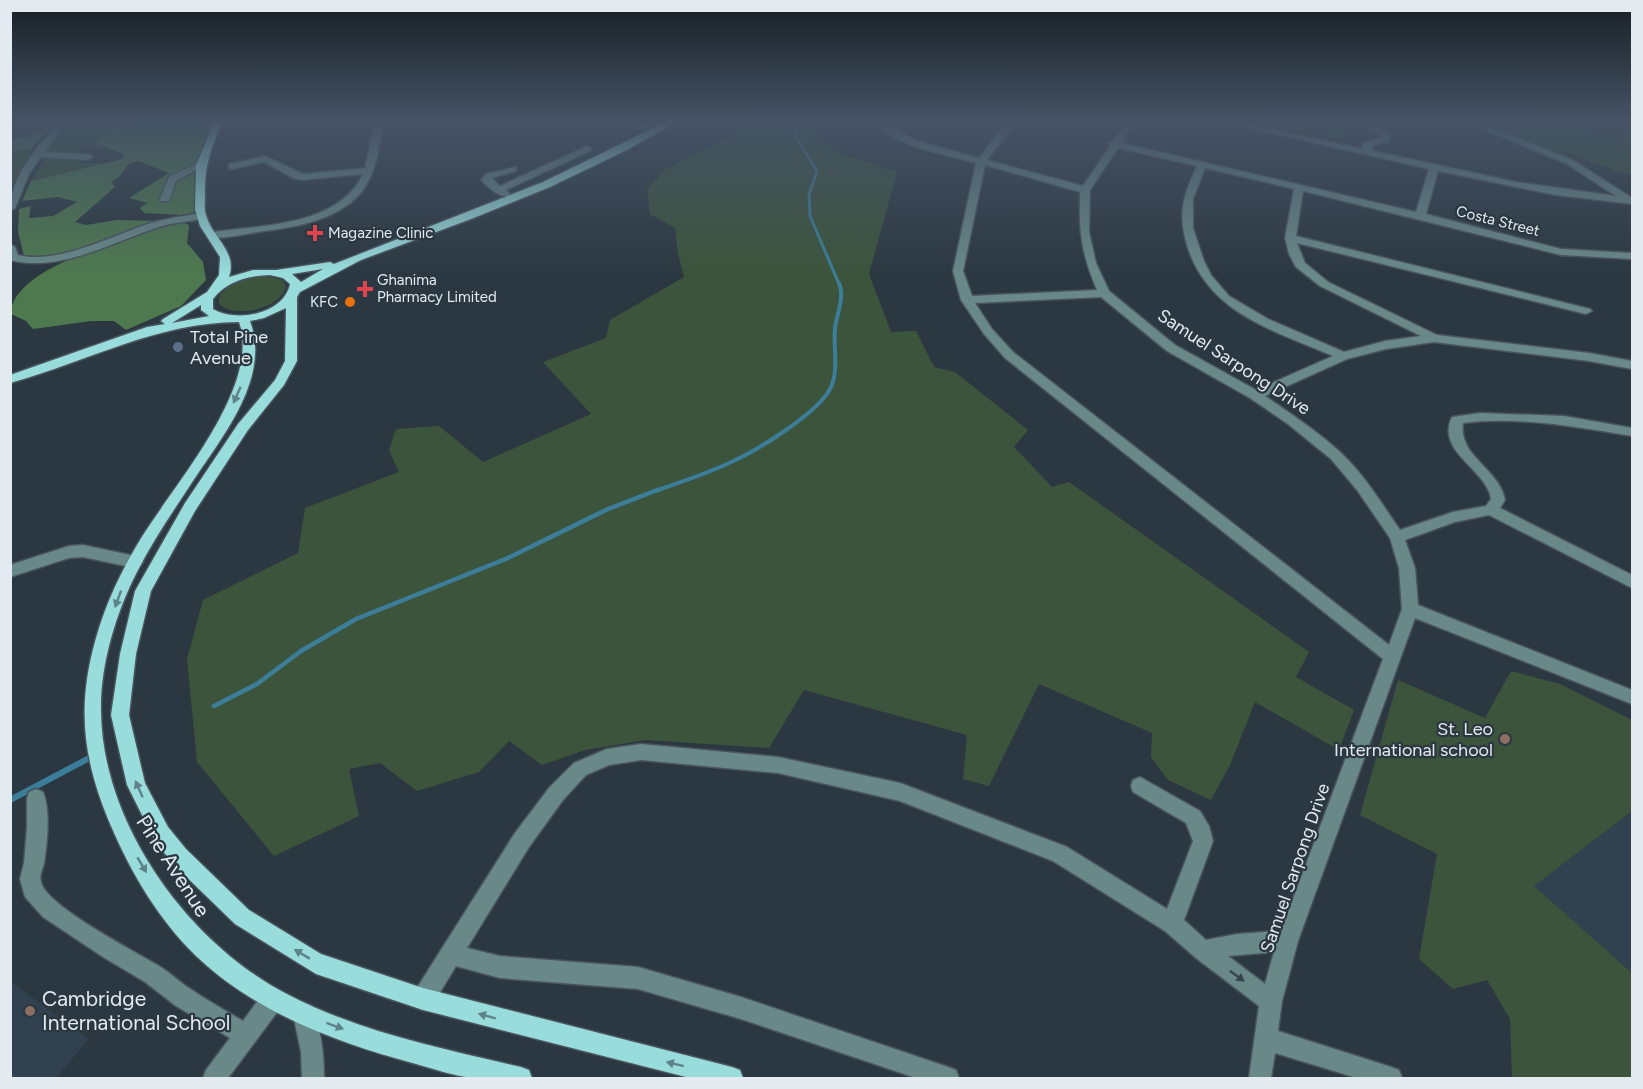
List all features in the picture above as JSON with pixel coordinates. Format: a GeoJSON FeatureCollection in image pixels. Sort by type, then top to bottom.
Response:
{"type":"FeatureCollection","features":[{"type":"Feature","properties":{"kind":"main road"},"geometry":{"type":"LineString","coordinates":[[198,172],[201,216],[227,261],[226,272],[205,307],[209,313],[219,318]]}},
{"type":"Feature","properties":{"kind":"main road"},"geometry":{"type":"LineString","coordinates":[[10,379],[151,330],[219,318],[244,319],[268,313],[322,274],[512,199],[569,172]]}},
{"type":"Feature","properties":{"kind":"main road"},"geometry":{"type":"LineString","coordinates":[[151,330],[235,278],[322,267],[356,259]]}},
{"type":"Feature","properties":{"kind":"main road"},"geometry":{"type":"LineString","coordinates":[[227,261],[242,268],[287,275],[294,280],[291,362],[280,382],[243,427],[190,507],[143,591],[128,654],[120,715],[136,785],[161,833],[179,856],[242,917],[316,963],[423,999],[732,1078]]}},
{"type":"Feature","properties":{"kind":"main road","name":"Pine Avenue"},"geometry":{"type":"LineString","coordinates":[[244,319],[251,343],[240,391],[213,440],[135,562],[117,601],[95,678],[92,713],[98,766],[118,822],[165,903],[197,942],[223,965],[273,999],[304,1014],[391,1047],[521,1078]]}},
{"type":"Feature","properties":{"kind":"street"},"geometry":{"type":"LineString","coordinates":[[10,208],[26,172]]}},
{"type":"Feature","properties":{"kind":"street"},"geometry":{"type":"LineString","coordinates":[[165,199],[172,179],[187,172]]}},
{"type":"Feature","properties":{"kind":"street"},"geometry":{"type":"LineString","coordinates":[[288,172],[303,177],[352,172]]}},
{"type":"Feature","properties":{"kind":"street"},"geometry":{"type":"LineString","coordinates":[[213,235],[305,220],[325,214],[349,201],[360,188],[368,172]]}},
{"type":"Feature","properties":{"kind":"street"},"geometry":{"type":"LineString","coordinates":[[503,172],[489,176],[486,180],[512,199]]}},
{"type":"Feature","properties":{"kind":"street"},"geometry":{"type":"LineString","coordinates":[[498,190],[537,172]]}},
{"type":"Feature","properties":{"kind":"street"},"geometry":{"type":"LineString","coordinates":[[979,172],[958,271],[967,300],[988,331],[1010,355],[1165,480],[1391,656]]}},
{"type":"Feature","properties":{"kind":"street"},"geometry":{"type":"LineString","coordinates":[[1020,172],[1085,190]]}},
{"type":"Feature","properties":{"kind":"street","name":"Samuel Sarpong Drive"},"geometry":{"type":"LineString","coordinates":[[1096,172],[1085,190],[1084,232],[1090,263],[1104,293],[1171,348],[1255,395],[1293,421],[1336,456],[1362,486],[1397,537],[1407,568],[1410,609],[1288,941],[1271,1001],[1260,1078]]}},
{"type":"Feature","properties":{"kind":"street"},"geometry":{"type":"LineString","coordinates":[[1199,172],[1187,200],[1187,216],[1189,234],[1197,262],[1211,285],[1239,310],[1343,356]]}},
{"type":"Feature","properties":{"kind":"street","name":"Costa Street"},"geometry":{"type":"LineString","coordinates":[[1231,172],[1561,252],[1629,256]]}},
{"type":"Feature","properties":{"kind":"street"},"geometry":{"type":"LineString","coordinates":[[1420,216],[1433,172]]}},
{"type":"Feature","properties":{"kind":"street"},"geometry":{"type":"LineString","coordinates":[[1453,172],[1556,192],[1630,200]]}},
{"type":"Feature","properties":{"kind":"street"},"geometry":{"type":"LineString","coordinates":[[1589,172],[1630,200]]}},
{"type":"Feature","properties":{"kind":"street"},"geometry":{"type":"LineString","coordinates":[[1299,188],[1290,225],[1290,238],[1299,263],[1318,282],[1434,338]]}},
{"type":"Feature","properties":{"kind":"street"},"geometry":{"type":"LineString","coordinates":[[10,247],[13,257],[20,260],[36,261],[56,258],[170,220],[201,216]]}},
{"type":"Feature","properties":{"kind":"street"},"geometry":{"type":"LineString","coordinates":[[1290,238],[1586,311]]}},
{"type":"Feature","properties":{"kind":"street"},"geometry":{"type":"LineString","coordinates":[[1629,256],[1632,268]]}},
{"type":"Feature","properties":{"kind":"street"},"geometry":{"type":"LineString","coordinates":[[967,300],[1104,293]]}},
{"type":"Feature","properties":{"kind":"street"},"geometry":{"type":"LineString","coordinates":[[1255,395],[1343,356],[1385,345],[1434,338],[1589,357],[1632,365]]}},
{"type":"Feature","properties":{"kind":"street"},"geometry":{"type":"LineString","coordinates":[[1491,510],[1499,494],[1460,445],[1455,434],[1457,420],[1480,417],[1564,420],[1632,432]]}},
{"type":"Feature","properties":{"kind":"street"},"geometry":{"type":"LineString","coordinates":[[1397,537],[1453,517],[1491,510],[1632,582]]}},
{"type":"Feature","properties":{"kind":"street"},"geometry":{"type":"LineString","coordinates":[[10,572],[69,552],[83,551],[135,562]]}},
{"type":"Feature","properties":{"kind":"street"},"geometry":{"type":"LineString","coordinates":[[1410,609],[1632,697]]}},
{"type":"Feature","properties":{"kind":"street"},"geometry":{"type":"LineString","coordinates":[[423,999],[522,840],[556,794],[580,769],[607,757],[641,752],[778,765],[900,792],[1060,854],[1172,924],[1203,951],[1271,1001]]}},
{"type":"Feature","properties":{"kind":"street"},"geometry":{"type":"LineString","coordinates":[[1140,786],[1193,817],[1203,841],[1172,924]]}},
{"type":"Feature","properties":{"kind":"street"},"geometry":{"type":"LineString","coordinates":[[36,798],[37,827],[30,879],[32,890],[50,910],[153,974],[184,998],[246,1035]]}},
{"type":"Feature","properties":{"kind":"street"},"geometry":{"type":"LineString","coordinates":[[1203,951],[1237,944],[1288,941]]}},
{"type":"Feature","properties":{"kind":"street"},"geometry":{"type":"LineString","coordinates":[[451,954],[500,967],[638,978],[741,1008],[948,1078]]}},
{"type":"Feature","properties":{"kind":"street"},"geometry":{"type":"LineString","coordinates":[[214,1078],[273,999]]}},
{"type":"Feature","properties":{"kind":"street"},"geometry":{"type":"LineString","coordinates":[[304,1014],[312,1052],[313,1078]]}},
{"type":"Feature","properties":{"kind":"street"},"geometry":{"type":"LineString","coordinates":[[1267,1039],[1391,1078]]}},
{"type":"Feature","properties":{"kind":"shaded area"},"geometry":{"type":"Polygon","coordinates":[[[1632,811],[1632,973],[1533,886],[1632,811]]]}},
{"type":"Feature","properties":{"kind":"shaded area","name":"Cambridge International School"},"geometry":{"type":"Polygon","coordinates":[[[11,982],[89,1039],[56,1078],[11,1078],[11,982]]]}},
{"type":"Feature","properties":{"kind":"green space"},"geometry":{"type":"Polygon","coordinates":[[[11,172],[21,172],[11,195],[11,172]]]}},
{"type":"Feature","properties":{"kind":"green space"},"geometry":{"type":"Polygon","coordinates":[[[37,172],[68,172],[31,181],[37,172]]]}},
{"type":"Feature","properties":{"kind":"green space"},"geometry":{"type":"Polygon","coordinates":[[[69,172],[123,172],[111,182],[115,187],[75,222],[86,225],[117,220],[165,221],[71,252],[35,258],[24,256],[18,232],[19,209],[31,206],[29,218],[53,216],[77,202],[58,197],[22,201],[31,181],[69,172]]]}},
{"type":"Feature","properties":{"kind":"green space"},"geometry":{"type":"Polygon","coordinates":[[[166,172],[194,172],[195,212],[181,215],[144,213],[140,208],[147,203],[129,198],[169,173],[166,172]]]}},
{"type":"Feature","properties":{"kind":"green space"},"geometry":{"type":"Polygon","coordinates":[[[663,172],[897,172],[869,274],[891,332],[916,331],[934,367],[955,372],[1028,430],[1014,447],[1052,487],[1069,482],[1309,652],[1296,677],[1354,710],[1339,750],[1255,702],[1230,765],[1211,800],[1168,780],[1151,757],[1152,733],[1039,684],[989,786],[963,779],[967,735],[804,690],[769,748],[646,740],[585,750],[542,765],[509,741],[479,772],[417,791],[380,763],[349,769],[359,816],[274,856],[197,762],[187,659],[203,600],[298,553],[305,508],[399,472],[389,450],[396,429],[439,426],[483,462],[591,414],[543,362],[606,338],[610,320],[684,277],[675,228],[650,214],[647,189],[663,172]]]}},
{"type":"Feature","properties":{"kind":"green space"},"geometry":{"type":"Polygon","coordinates":[[[1617,172],[1632,172],[1632,174],[1617,172]]]}},
{"type":"Feature","properties":{"kind":"green space"},"geometry":{"type":"Polygon","coordinates":[[[182,222],[189,225],[187,243],[203,262],[206,280],[181,306],[126,330],[114,321],[91,321],[33,329],[26,321],[11,314],[16,297],[30,282],[51,268],[103,246],[182,222]]]}},
{"type":"Feature","properties":{"kind":"green space"},"geometry":{"type":"Polygon","coordinates":[[[266,276],[282,280],[286,286],[276,301],[267,306],[246,311],[236,311],[219,304],[219,297],[234,284],[246,279],[266,276]]]}},
{"type":"Feature","properties":{"kind":"green space"},"geometry":{"type":"Polygon","coordinates":[[[1511,671],[1560,684],[1632,720],[1632,811],[1534,886],[1632,973],[1632,1078],[1512,1078],[1510,1019],[1487,980],[1453,989],[1419,959],[1437,854],[1360,815],[1398,680],[1485,718],[1511,671]]]}},
{"type":"Feature","properties":{"kind":"waterway"},"geometry":{"type":"LineString","coordinates":[[817,172],[809,195],[810,216],[839,284]]}},
{"type":"Feature","properties":{"kind":"waterway"},"geometry":{"type":"LineString","coordinates":[[656,491],[740,458],[786,430],[825,397],[835,373],[835,328],[841,294],[839,283]]}},
{"type":"Feature","properties":{"kind":"waterway"},"geometry":{"type":"LineString","coordinates":[[214,706],[257,684],[301,651],[356,619],[508,558],[608,509],[660,489]]}},
{"type":"Feature","properties":{"kind":"waterway"},"geometry":{"type":"LineString","coordinates":[[10,800],[93,756]]}},
{"type":"Feature","properties":{"kind":"place","name":"Magazine Clinic"},"geometry":{"type":"Point","coordinates":[315,233]}},
{"type":"Feature","properties":{"kind":"place","name":"Ghanima Pharmacy Limited"},"geometry":{"type":"Point","coordinates":[365,289]}},
{"type":"Feature","properties":{"kind":"place","name":"KFC"},"geometry":{"type":"Point","coordinates":[350,302]}},
{"type":"Feature","properties":{"kind":"place","name":"Total Pine Avenue"},"geometry":{"type":"Point","coordinates":[178,347]}},
{"type":"Feature","properties":{"kind":"place","name":"St. Leo International school"},"geometry":{"type":"Point","coordinates":[1505,739]}},
{"type":"Feature","properties":{"kind":"place","name":"Cambridge International School"},"geometry":{"type":"Point","coordinates":[30,1011]}}]}
